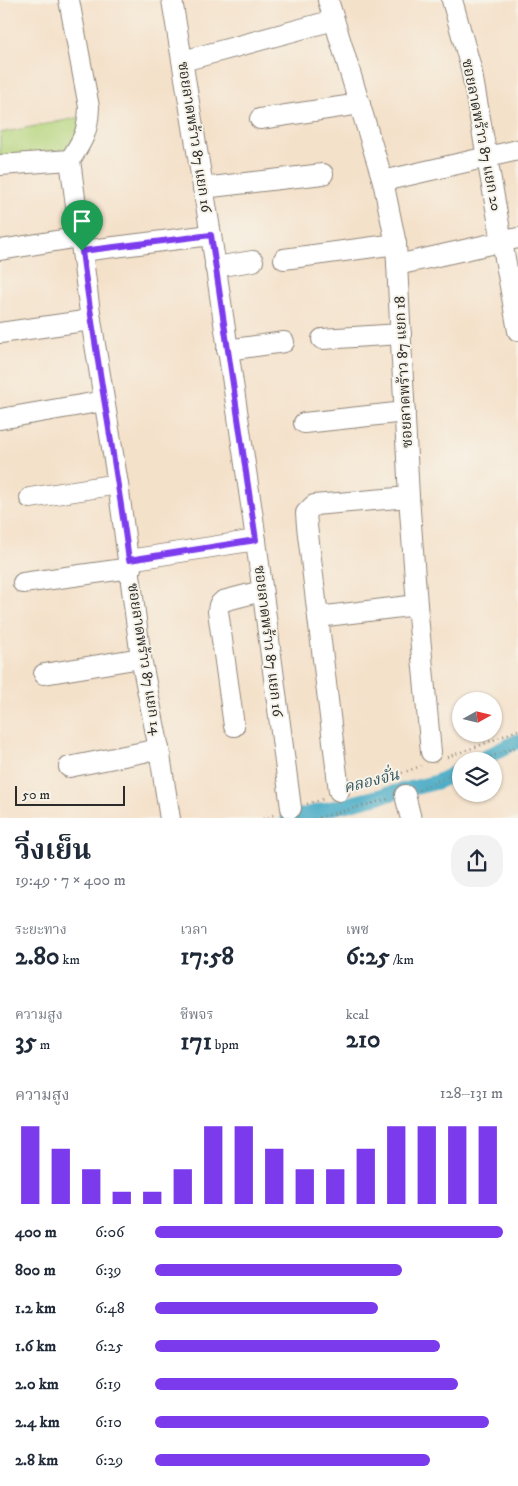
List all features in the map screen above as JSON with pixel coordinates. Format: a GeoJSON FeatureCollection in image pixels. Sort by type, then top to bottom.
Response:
{"type":"FeatureCollection","features":[{"type":"Feature","properties":{"kind":"street"},"geometry":{"type":"LineString","coordinates":[[0,165],[70,160],[84,139],[89,123],[89,107],[69,0]]}},
{"type":"Feature","properties":{"kind":"street","name":"ซอยลาดพร้าว 87 แยก 16"},"geometry":{"type":"LineString","coordinates":[[172,0],[211,235],[256,540],[291,808]]}},
{"type":"Feature","properties":{"kind":"street","name":"ซอยลาดพร้าว 87 แยก 18"},"geometry":{"type":"LineString","coordinates":[[328,0],[384,181],[396,244],[409,497],[417,605],[433,758]]}},
{"type":"Feature","properties":{"kind":"street","name":"ซอยลาดพร้าว 87 แยก 20"},"geometry":{"type":"LineString","coordinates":[[452,0],[471,68],[488,156],[510,240],[518,331]]}},
{"type":"Feature","properties":{"kind":"street"},"geometry":{"type":"LineString","coordinates":[[183,61],[334,20]]}},
{"type":"Feature","properties":{"kind":"street"},"geometry":{"type":"LineString","coordinates":[[260,119],[360,104]]}},
{"type":"Feature","properties":{"kind":"street"},"geometry":{"type":"LineString","coordinates":[[384,181],[518,150]]}},
{"type":"Feature","properties":{"kind":"street","name":"ซอยลาดพร้าว 87 แยก 14"},"geometry":{"type":"LineString","coordinates":[[70,160],[91,320],[130,564],[141,658],[170,818]]}},
{"type":"Feature","properties":{"kind":"street"},"geometry":{"type":"LineString","coordinates":[[203,188],[323,174]]}},
{"type":"Feature","properties":{"kind":"street"},"geometry":{"type":"LineString","coordinates":[[0,250],[211,235]]}},
{"type":"Feature","properties":{"kind":"street"},"geometry":{"type":"LineString","coordinates":[[397,265],[510,240]]}},
{"type":"Feature","properties":{"kind":"street"},"geometry":{"type":"LineString","coordinates":[[284,259],[396,244]]}},
{"type":"Feature","properties":{"kind":"street"},"geometry":{"type":"LineString","coordinates":[[215,267],[253,261]]}},
{"type":"Feature","properties":{"kind":"street"},"geometry":{"type":"LineString","coordinates":[[0,333],[91,320]]}},
{"type":"Feature","properties":{"kind":"street"},"geometry":{"type":"LineString","coordinates":[[322,339],[401,334]]}},
{"type":"Feature","properties":{"kind":"street"},"geometry":{"type":"LineString","coordinates":[[227,350],[284,342]]}},
{"type":"Feature","properties":{"kind":"street"},"geometry":{"type":"LineString","coordinates":[[0,419],[104,401]]}},
{"type":"Feature","properties":{"kind":"street"},"geometry":{"type":"LineString","coordinates":[[304,422],[405,412]]}},
{"type":"Feature","properties":{"kind":"street"},"geometry":{"type":"LineString","coordinates":[[30,498],[118,484]]}},
{"type":"Feature","properties":{"kind":"street"},"geometry":{"type":"LineString","coordinates":[[339,794],[306,514],[314,506],[409,497]]}},
{"type":"Feature","properties":{"kind":"street"},"geometry":{"type":"LineString","coordinates":[[23,583],[256,540]]}},
{"type":"Feature","properties":{"kind":"street"},"geometry":{"type":"LineString","coordinates":[[234,726],[218,611],[219,605],[223,600],[262,590]]}},
{"type":"Feature","properties":{"kind":"street"},"geometry":{"type":"LineString","coordinates":[[318,618],[417,605]]}},
{"type":"Feature","properties":{"kind":"street"},"geometry":{"type":"LineString","coordinates":[[44,674],[141,658]]}},
{"type":"Feature","properties":{"kind":"street"},"geometry":{"type":"LineString","coordinates":[[69,767],[159,749]]}},
{"type":"Feature","properties":{"kind":"street"},"geometry":{"type":"LineString","coordinates":[[405,795],[411,818]]}},
{"type":"Feature","properties":{"kind":"path"},"geometry":{"type":"LineString","coordinates":[[291,808],[339,794],[433,758],[481,745],[518,730]]}},
{"type":"Feature","properties":{"kind":"path"},"geometry":{"type":"LineString","coordinates":[[502,752],[518,746]]}},
{"type":"Feature","properties":{"kind":"green space"},"geometry":{"type":"Polygon","coordinates":[[[82,117],[73,148],[0,159],[0,133],[82,117]]]}},
{"type":"Feature","properties":{"kind":"waterway","name":"คลองจั่น"},"geometry":{"type":"LineString","coordinates":[[496,752],[518,741]]}},
{"type":"Feature","properties":{"kind":"waterway","name":"คลองจั่น"},"geometry":{"type":"LineString","coordinates":[[292,818],[437,782],[452,774]]}},
{"type":"Feature","properties":{"kind":"route"},"geometry":{"type":"LineString","coordinates":[[211,235],[256,540],[129,560],[82,251],[211,235]]}}]}
